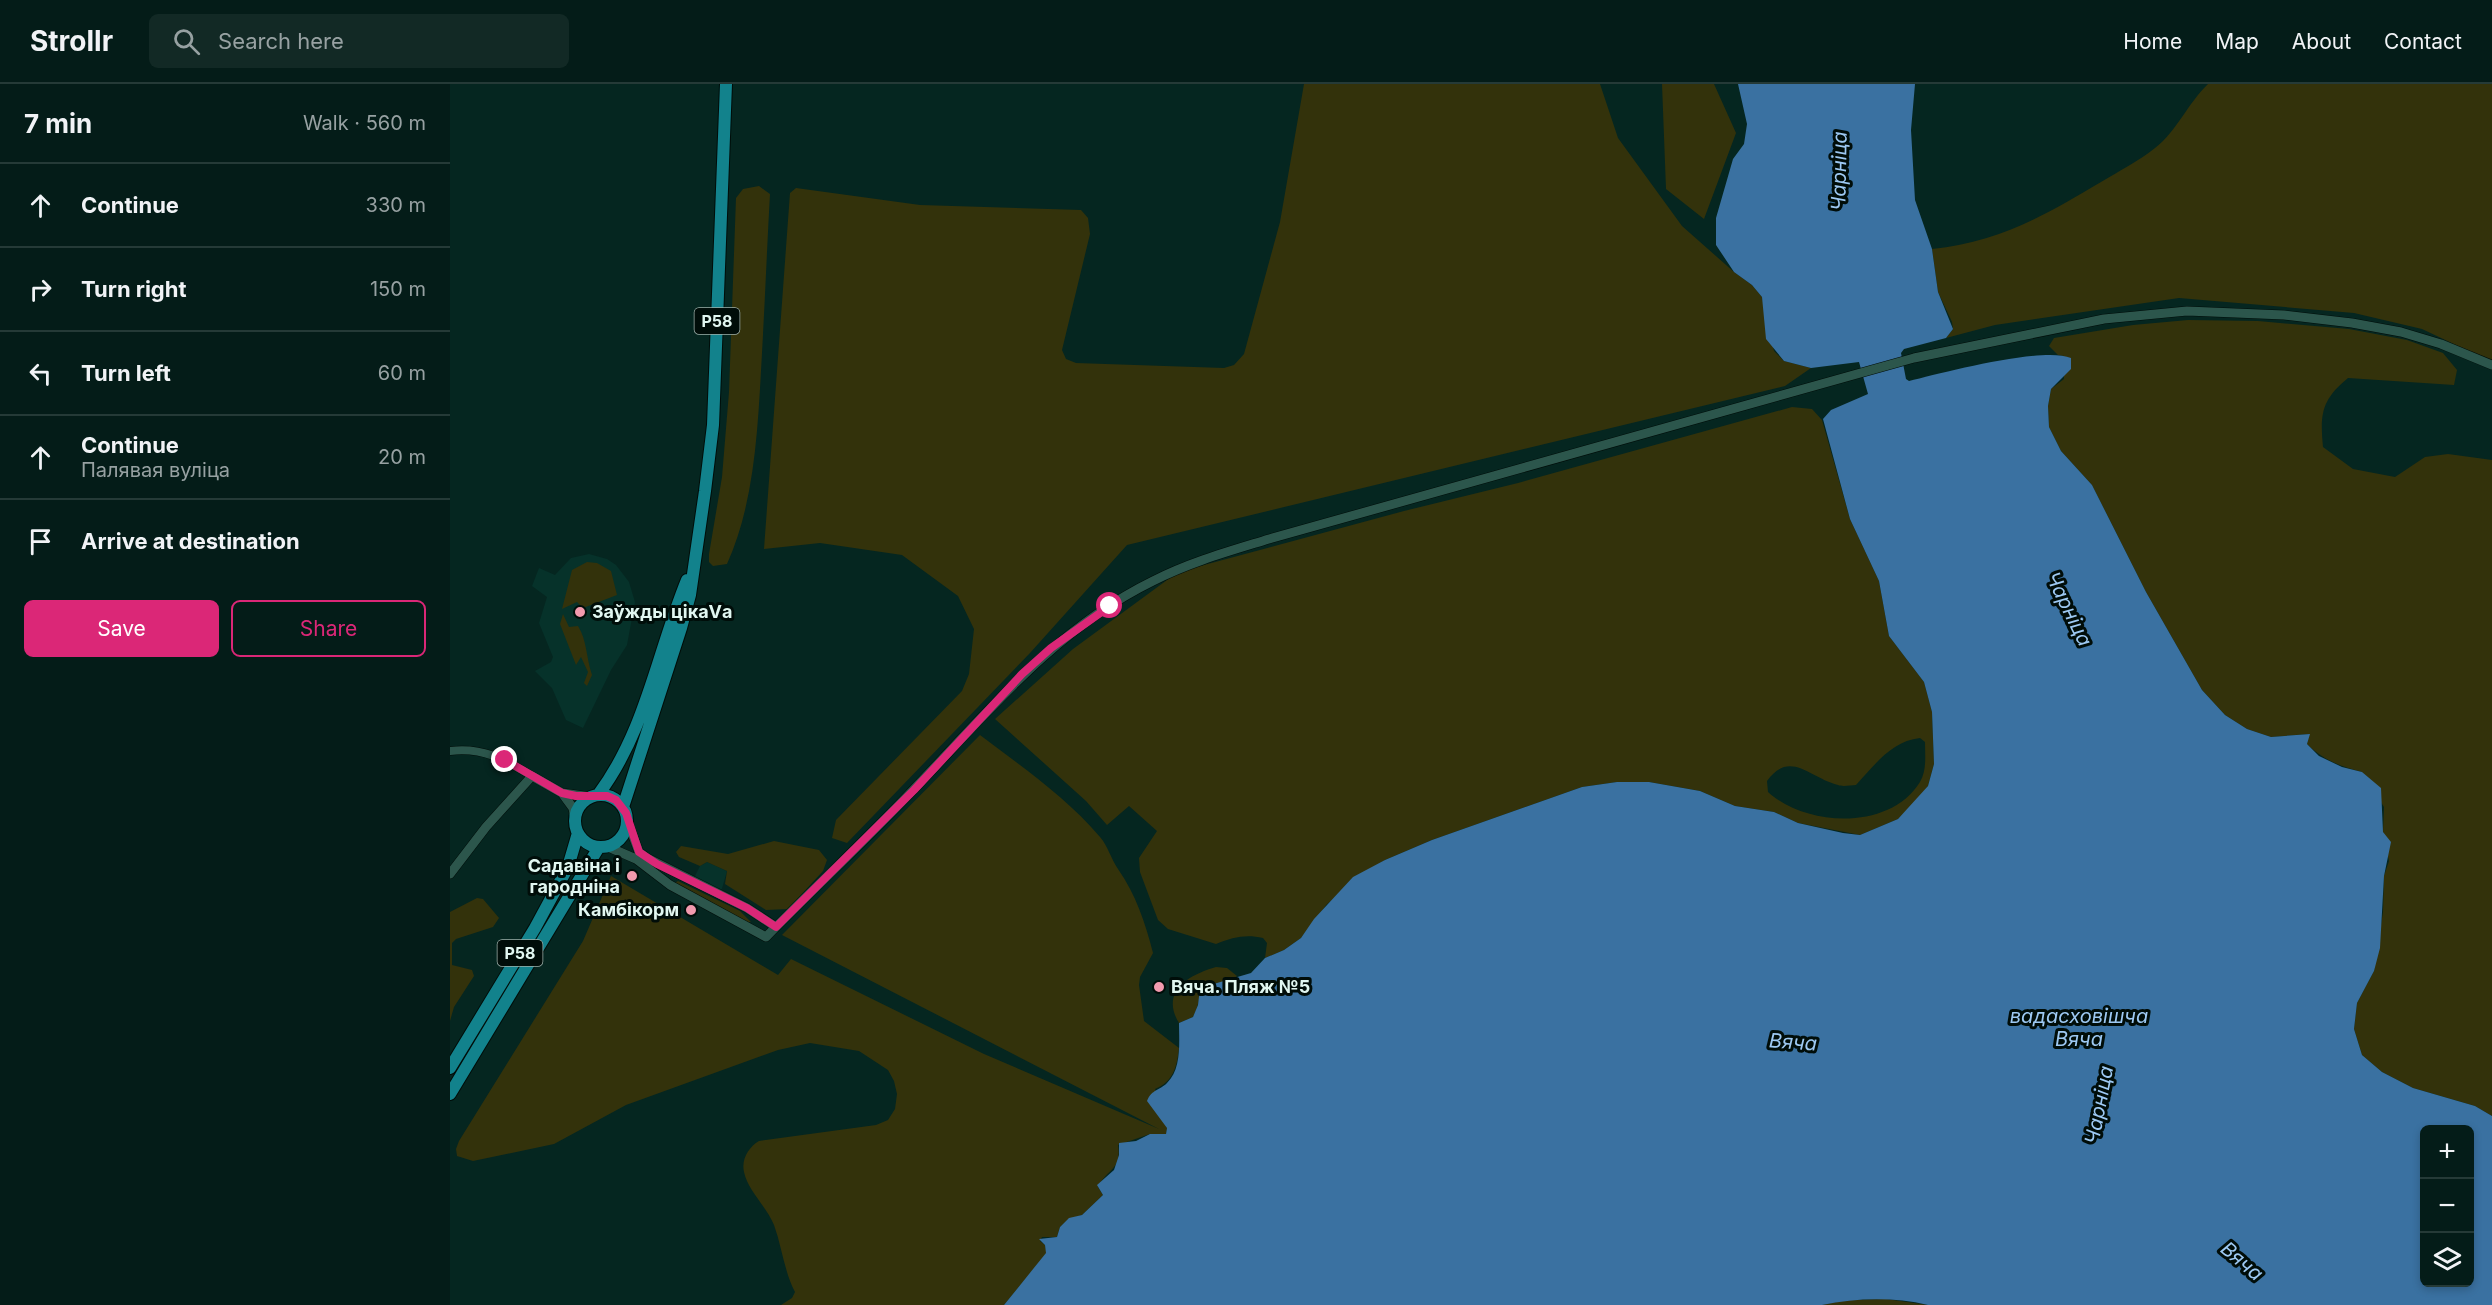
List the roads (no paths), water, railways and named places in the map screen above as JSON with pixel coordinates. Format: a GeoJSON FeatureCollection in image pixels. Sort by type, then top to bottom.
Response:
{"type":"FeatureCollection","features":[{"type":"Feature","properties":{"kind":"main road","name":"Р58"},"geometry":{"type":"LineString","coordinates":[[623,807],[690,595],[692,567],[714,425],[726,84]]}},
{"type":"Feature","properties":{"kind":"main road","name":"Р58"},"geometry":{"type":"LineString","coordinates":[[450,1068],[535,928],[568,867],[577,830],[578,809],[594,796],[627,750],[642,716],[692,567]]}},
{"type":"Feature","properties":{"kind":"main road"},"geometry":{"type":"LineString","coordinates":[[594,796],[607,796],[623,807],[627,820]]}},
{"type":"Feature","properties":{"kind":"main road","name":"Р58"},"geometry":{"type":"LineString","coordinates":[[450,1094],[603,847],[619,840],[627,820]]}},
{"type":"Feature","properties":{"kind":"main road"},"geometry":{"type":"LineString","coordinates":[[577,830],[587,843],[603,847]]}},
{"type":"Feature","properties":{"kind":"street"},"geometry":{"type":"LineString","coordinates":[[603,847],[636,859],[670,885],[766,937],[914,790],[1022,674],[1059,642],[1110,606],[1152,581],[1191,564],[1269,539],[1914,358],[2104,319],[2187,311],[2284,315],[2352,322],[2411,335],[2492,365]]}},
{"type":"Feature","properties":{"kind":"street"},"geometry":{"type":"LineString","coordinates":[[450,752],[484,751],[505,760],[562,793],[594,796]]}},
{"type":"Feature","properties":{"kind":"street"},"geometry":{"type":"LineString","coordinates":[[450,874],[486,827],[532,776]]}},
{"type":"Feature","properties":{"kind":"street"},"geometry":{"type":"LineString","coordinates":[[562,793],[573,808],[577,830]]}},
{"type":"Feature","properties":{"kind":"street"},"geometry":{"type":"LineString","coordinates":[[627,820],[639,852],[747,908],[776,927]]}},
{"type":"Feature","properties":{"kind":"water","name":"вадасховішча Вяча"},"geometry":{"type":"Polygon","coordinates":[[[1738,84],[1915,84],[1911,130],[1915,200],[1932,249],[1938,292],[1953,329],[1946,338],[1904,349],[1901,353],[1906,379],[1909,381],[1967,367],[2039,355],[2071,358],[2071,369],[2051,389],[2048,406],[2049,427],[2061,451],[2092,485],[2146,592],[2202,690],[2225,715],[2247,729],[2271,737],[2310,734],[2307,744],[2319,756],[2342,767],[2362,772],[2381,788],[2383,832],[2391,842],[2384,876],[2380,948],[2374,971],[2357,1003],[2354,1029],[2362,1055],[2382,1072],[2413,1088],[2475,1106],[2492,1116],[2492,1305],[1928,1305],[1875,1299],[1822,1305],[1004,1305],[1046,1253],[1045,1245],[1039,1239],[1057,1237],[1060,1227],[1069,1218],[1082,1215],[1103,1195],[1097,1185],[1114,1170],[1119,1155],[1119,1143],[1136,1141],[1150,1134],[1166,1134],[1167,1128],[1147,1101],[1153,1092],[1161,1088],[1172,1077],[1179,1054],[1179,1023],[1193,1017],[1198,1005],[1200,988],[1251,973],[1265,958],[1284,950],[1301,938],[1314,919],[1353,877],[1385,860],[1432,840],[1582,787],[1617,782],[1649,782],[1700,791],[1735,806],[1774,812],[1798,823],[1860,835],[1898,819],[1928,786],[1934,764],[1932,712],[1924,682],[1889,636],[1879,581],[1850,519],[1823,419],[1831,410],[1868,394],[1859,362],[1811,368],[1784,361],[1766,339],[1762,297],[1752,285],[1734,272],[1716,245],[1716,218],[1733,159],[1744,144],[1747,124],[1738,84]]]}},
{"type":"Feature","properties":{"kind":"place","name":"Заўжды цікаVа"},"geometry":{"type":"Point","coordinates":[580,612]}},
{"type":"Feature","properties":{"kind":"place","name":"Садавіна і гародніна"},"geometry":{"type":"Point","coordinates":[632,876]}},
{"type":"Feature","properties":{"kind":"place","name":"Камбікорм"},"geometry":{"type":"Point","coordinates":[691,910]}},
{"type":"Feature","properties":{"kind":"place","name":"Вяча. Пляж №5"},"geometry":{"type":"Point","coordinates":[1159,987]}},
{"type":"Feature","properties":{"kind":"water label","name":"Чарніца"},"geometry":{"type":"Point","coordinates":[1839,171]}},
{"type":"Feature","properties":{"kind":"water label","name":"Чарніца"},"geometry":{"type":"Point","coordinates":[2069,609]}},
{"type":"Feature","properties":{"kind":"water label","name":"Вяча"},"geometry":{"type":"Point","coordinates":[1793,1042]}},
{"type":"Feature","properties":{"kind":"water label","name":"Чарніца"},"geometry":{"type":"Point","coordinates":[2099,1105]}},
{"type":"Feature","properties":{"kind":"water label","name":"Вяча"},"geometry":{"type":"Point","coordinates":[2242,1261]}}]}
